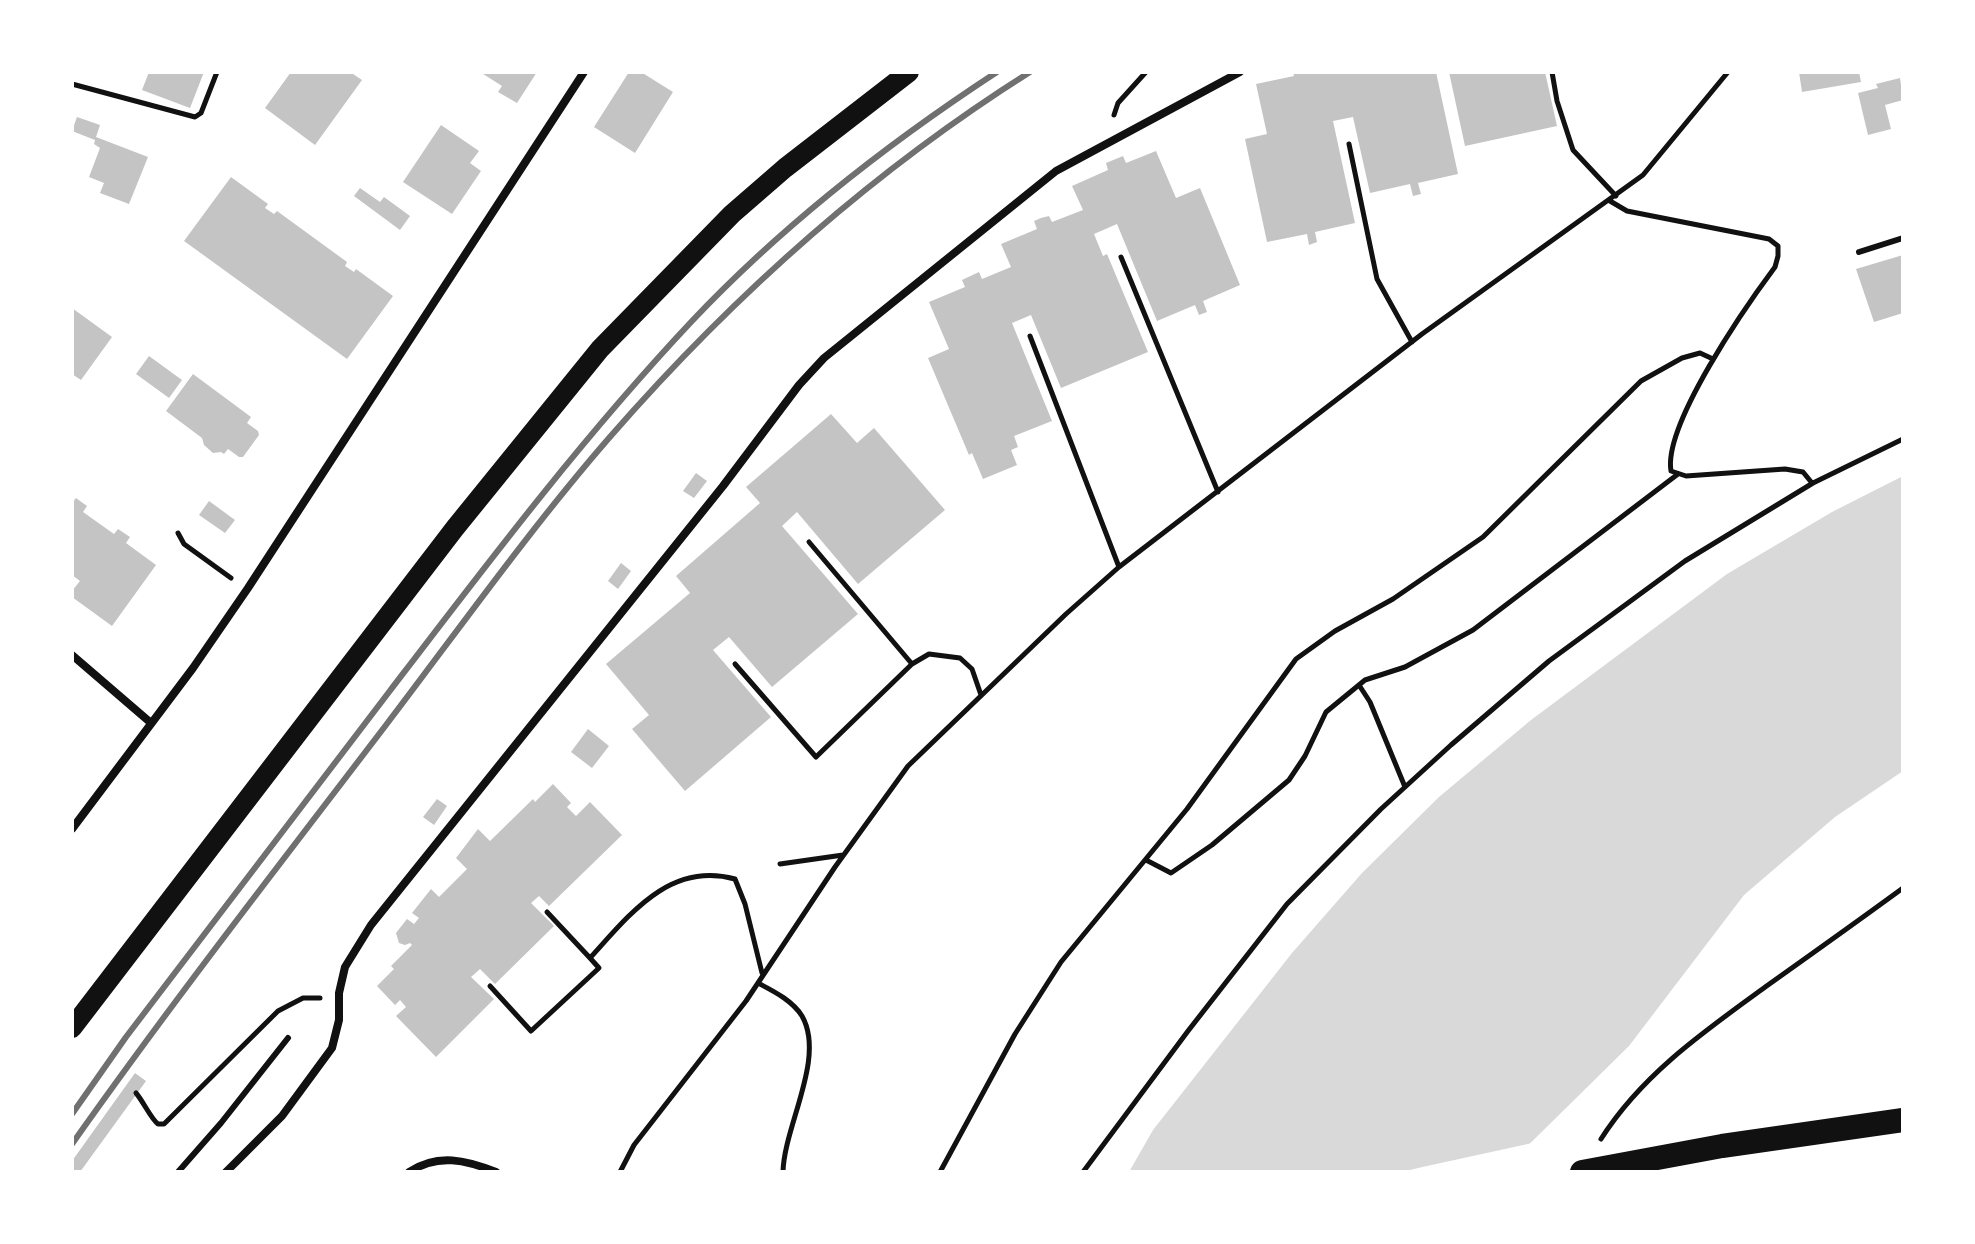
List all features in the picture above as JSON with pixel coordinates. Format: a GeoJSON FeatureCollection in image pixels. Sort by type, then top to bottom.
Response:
{"type":"FeatureCollection","features":[{"type":"Feature","properties":{"kind":"highway"},"geometry":{"type":"LineString","coordinates":[[1582,1172],[1722,1146],[1903,1120]]}},
{"type":"Feature","properties":{"kind":"main road"},"geometry":{"type":"LineString","coordinates":[[72,1028],[455,528],[600,349],[732,214],[785,168],[909,72]]}},
{"type":"Feature","properties":{"kind":"street"},"geometry":{"type":"LineString","coordinates":[[72,829],[193,668],[248,588],[584,72]]}},
{"type":"Feature","properties":{"kind":"street"},"geometry":{"type":"LineString","coordinates":[[226,1172],[282,1116],[332,1048],[339,1020],[339,997],[345,967],[371,925],[723,486],[799,385],[824,358],[1056,171],[1240,72]]}},
{"type":"Feature","properties":{"kind":"street"},"geometry":{"type":"LineString","coordinates":[[72,655],[151,723]]}},
{"type":"Feature","properties":{"kind":"street"},"geometry":{"type":"LineString","coordinates":[[409,1172],[417,1166],[444,1159],[468,1161],[496,1172]]}},
{"type":"Feature","properties":{"kind":"lane"},"geometry":{"type":"LineString","coordinates":[[1859,252],[1903,238]]}},
{"type":"Feature","properties":{"kind":"lane"},"geometry":{"type":"LineString","coordinates":[[178,1172],[288,1038]]}},
{"type":"Feature","properties":{"kind":"path"},"geometry":{"type":"LineString","coordinates":[[72,84],[195,117],[201,113],[217,72]]}},
{"type":"Feature","properties":{"kind":"path"},"geometry":{"type":"LineString","coordinates":[[1120,135],[1113,119],[1118,103],[1146,72]]}},
{"type":"Feature","properties":{"kind":"path"},"geometry":{"type":"LineString","coordinates":[[1552,72],[1557,101],[1573,150],[1616,196]]}},
{"type":"Feature","properties":{"kind":"path"},"geometry":{"type":"LineString","coordinates":[[620,1172],[634,1145],[758,983],[908,766],[1119,567],[1412,342],[1643,175],[1728,72]]}},
{"type":"Feature","properties":{"kind":"path"},"geometry":{"type":"LineString","coordinates":[[1349,144],[1377,279],[1412,342]]}},
{"type":"Feature","properties":{"kind":"path"},"geometry":{"type":"LineString","coordinates":[[1610,201],[1627,211],[1769,239],[1778,246],[1775,267],[1725,337],[1668,457],[1671,471],[1678,474],[1707,476],[1785,469],[1803,472],[1813,483]]}},
{"type":"Feature","properties":{"kind":"path"},"geometry":{"type":"LineString","coordinates":[[1121,257],[1218,492]]}},
{"type":"Feature","properties":{"kind":"path"},"geometry":{"type":"LineString","coordinates":[[1030,336],[1119,567]]}},
{"type":"Feature","properties":{"kind":"path"},"geometry":{"type":"LineString","coordinates":[[940,1172],[1037,997],[1087,928],[1187,809],[1296,659],[1335,631],[1393,599],[1483,537],[1641,381],[1682,358],[1700,353],[1713,359]]}},
{"type":"Feature","properties":{"kind":"path"},"geometry":{"type":"LineString","coordinates":[[1083,1172],[1287,904],[1405,787],[1549,661],[1685,561],[1813,483],[1903,439]]}},
{"type":"Feature","properties":{"kind":"path"},"geometry":{"type":"LineString","coordinates":[[1146,859],[1171,873],[1212,845],[1289,780],[1305,756],[1326,712],[1365,680],[1405,667],[1473,630],[1678,474]]}},
{"type":"Feature","properties":{"kind":"path"},"geometry":{"type":"LineString","coordinates":[[178,533],[184,544],[231,578]]}},
{"type":"Feature","properties":{"kind":"path"},"geometry":{"type":"LineString","coordinates":[[809,542],[912,664]]}},
{"type":"Feature","properties":{"kind":"path"},"geometry":{"type":"LineString","coordinates":[[735,664],[816,757],[912,664],[929,654],[960,658],[972,669],[981,695]]}},
{"type":"Feature","properties":{"kind":"path"},"geometry":{"type":"LineString","coordinates":[[1359,685],[1370,702],[1405,787]]}},
{"type":"Feature","properties":{"kind":"path"},"geometry":{"type":"LineString","coordinates":[[780,864],[844,855]]}},
{"type":"Feature","properties":{"kind":"path"},"geometry":{"type":"LineString","coordinates":[[590,958],[659,888],[688,877],[713,873],[735,879],[745,904],[762,974]]}},
{"type":"Feature","properties":{"kind":"path"},"geometry":{"type":"LineString","coordinates":[[1595,1150],[1615,1117],[1674,1056],[1903,888]]}},
{"type":"Feature","properties":{"kind":"path"},"geometry":{"type":"LineString","coordinates":[[490,986],[531,1031],[599,968],[547,912]]}},
{"type":"Feature","properties":{"kind":"path"},"geometry":{"type":"LineString","coordinates":[[758,983],[780,995],[802,1016],[810,1045],[806,1077],[783,1157],[783,1172]]}},
{"type":"Feature","properties":{"kind":"path"},"geometry":{"type":"LineString","coordinates":[[136,1093],[149,1108],[153,1121],[164,1124],[278,1011],[303,998],[339,997]]}},
{"type":"Feature","properties":{"kind":"shaded area"},"geometry":{"type":"Polygon","coordinates":[[[1903,476],[1903,771],[1835,817],[1744,895],[1629,1046],[1501,1172],[1129,1172],[1153,1130],[1292,953],[1362,873],[1439,797],[1531,720],[1727,574],[1832,512],[1903,476]]]}},
{"type":"Feature","properties":{"kind":"pier"},"geometry":{"type":"Polygon","coordinates":[[[1537,1142],[1507,1172],[1401,1172],[1427,1166],[1537,1142]]]}},
{"type":"Feature","properties":{"kind":"building"},"geometry":{"type":"Polygon","coordinates":[[[149,72],[204,72],[190,108],[142,90],[149,72]]]}},
{"type":"Feature","properties":{"kind":"building"},"geometry":{"type":"Polygon","coordinates":[[[291,72],[350,72],[362,80],[315,145],[265,108],[291,72]]]}},
{"type":"Feature","properties":{"kind":"building"},"geometry":{"type":"Polygon","coordinates":[[[480,72],[537,72],[517,103],[498,92],[502,86],[480,72]]]}},
{"type":"Feature","properties":{"kind":"building"},"geometry":{"type":"Polygon","coordinates":[[[629,72],[641,72],[673,92],[635,153],[594,127],[629,72]]]}},
{"type":"Feature","properties":{"kind":"building"},"geometry":{"type":"Polygon","coordinates":[[[1293,72],[1436,72],[1458,174],[1418,183],[1421,194],[1413,196],[1410,184],[1370,193],[1353,117],[1333,121],[1355,223],[1315,232],[1317,242],[1309,245],[1307,234],[1267,242],[1245,139],[1267,134],[1256,84],[1294,76],[1293,72]]]}},
{"type":"Feature","properties":{"kind":"building"},"geometry":{"type":"Polygon","coordinates":[[[1449,72],[1545,72],[1557,126],[1465,146],[1449,72]]]}},
{"type":"Feature","properties":{"kind":"building"},"geometry":{"type":"Polygon","coordinates":[[[1799,72],[1859,72],[1861,82],[1802,92],[1799,72]]]}},
{"type":"Feature","properties":{"kind":"building"},"geometry":{"type":"Polygon","coordinates":[[[1900,78],[1903,100],[1885,105],[1891,129],[1868,135],[1858,93],[1878,88],[1876,84],[1900,78]]]}},
{"type":"Feature","properties":{"kind":"building"},"geometry":{"type":"Polygon","coordinates":[[[77,117],[100,125],[96,137],[148,157],[129,204],[100,193],[104,183],[89,177],[100,148],[94,144],[95,140],[72,131],[77,117]]]}},
{"type":"Feature","properties":{"kind":"building"},"geometry":{"type":"Polygon","coordinates":[[[441,125],[479,151],[470,163],[481,171],[452,214],[403,182],[441,125]]]}},
{"type":"Feature","properties":{"kind":"building"},"geometry":{"type":"Polygon","coordinates":[[[1156,151],[1176,198],[1200,188],[1240,285],[1203,301],[1207,312],[1199,315],[1195,305],[1157,321],[1117,224],[1094,234],[1103,256],[1107,254],[1148,352],[1061,388],[1031,315],[1012,323],[1052,421],[1014,436],[1018,447],[1011,450],[1017,465],[983,479],[972,453],[969,455],[928,358],[949,349],[929,302],[965,287],[962,280],[979,272],[982,279],[1011,267],[1001,244],[1037,229],[1034,221],[1041,218],[1049,216],[1052,222],[1083,210],[1072,186],[1108,170],[1106,163],[1123,156],[1126,163],[1156,151]]]}},
{"type":"Feature","properties":{"kind":"building"},"geometry":{"type":"Polygon","coordinates":[[[231,177],[268,204],[265,208],[274,214],[277,211],[347,262],[345,266],[354,272],[356,269],[393,296],[347,359],[184,241],[231,177]]]}},
{"type":"Feature","properties":{"kind":"building"},"geometry":{"type":"Polygon","coordinates":[[[360,188],[380,202],[384,197],[410,216],[400,230],[354,196],[360,188]]]}},
{"type":"Feature","properties":{"kind":"building"},"geometry":{"type":"Polygon","coordinates":[[[1903,255],[1903,313],[1874,322],[1856,269],[1903,255]]]}},
{"type":"Feature","properties":{"kind":"building"},"geometry":{"type":"Polygon","coordinates":[[[72,308],[112,337],[81,380],[72,374],[72,308]]]}},
{"type":"Feature","properties":{"kind":"building"},"geometry":{"type":"Polygon","coordinates":[[[149,356],[182,380],[169,398],[136,374],[149,356]]]}},
{"type":"Feature","properties":{"kind":"building"},"geometry":{"type":"Polygon","coordinates":[[[193,374],[251,417],[247,423],[259,435],[243,457],[228,449],[224,454],[213,453],[204,445],[202,438],[166,411],[193,374]]]}},
{"type":"Feature","properties":{"kind":"building"},"geometry":{"type":"Polygon","coordinates":[[[831,414],[857,443],[874,428],[945,510],[858,584],[797,512],[782,526],[858,614],[772,687],[729,637],[713,650],[771,717],[685,791],[632,729],[649,715],[606,664],[690,593],[676,576],[760,503],[746,487],[831,414]]]}},
{"type":"Feature","properties":{"kind":"building"},"geometry":{"type":"Polygon","coordinates":[[[696,473],[707,481],[694,498],[683,491],[696,473]]]}},
{"type":"Feature","properties":{"kind":"building"},"geometry":{"type":"Polygon","coordinates":[[[76,498],[87,506],[83,512],[114,534],[118,529],[130,537],[126,543],[156,565],[112,626],[72,597],[72,591],[80,581],[72,575],[72,503],[76,498]]]}},
{"type":"Feature","properties":{"kind":"building"},"geometry":{"type":"Polygon","coordinates":[[[209,501],[235,520],[225,533],[199,515],[209,501]]]}},
{"type":"Feature","properties":{"kind":"building"},"geometry":{"type":"Polygon","coordinates":[[[621,563],[631,571],[618,589],[608,581],[621,563]]]}},
{"type":"Feature","properties":{"kind":"building"},"geometry":{"type":"Polygon","coordinates":[[[588,729],[609,746],[592,768],[571,752],[588,729]]]}},
{"type":"Feature","properties":{"kind":"building"},"geometry":{"type":"Polygon","coordinates":[[[553,784],[571,803],[567,807],[576,816],[590,802],[622,835],[549,906],[539,896],[531,903],[554,926],[495,984],[480,969],[471,977],[494,999],[436,1057],[396,1016],[406,1007],[400,1000],[395,1005],[377,986],[412,945],[399,943],[396,933],[407,919],[414,924],[419,918],[412,913],[431,889],[439,897],[467,869],[456,858],[478,829],[490,841],[553,784]]]}},
{"type":"Feature","properties":{"kind":"building"},"geometry":{"type":"Polygon","coordinates":[[[437,799],[447,806],[434,825],[423,817],[437,799]]]}},
{"type":"Feature","properties":{"kind":"building"},"geometry":{"type":"Polygon","coordinates":[[[135,1073],[146,1081],[80,1172],[72,1172],[72,1161],[135,1073]]]}},
{"type":"Feature","properties":{"kind":"railway"},"geometry":{"type":"LineString","coordinates":[[72,1114],[126,1037],[462,597],[573,456],[651,365],[726,286],[799,220],[917,127],[997,72]]}},
{"type":"Feature","properties":{"kind":"railway"},"geometry":{"type":"LineString","coordinates":[[72,1144],[188,985],[495,580],[609,438],[704,336],[806,240],[915,151],[1030,72]]}}]}
